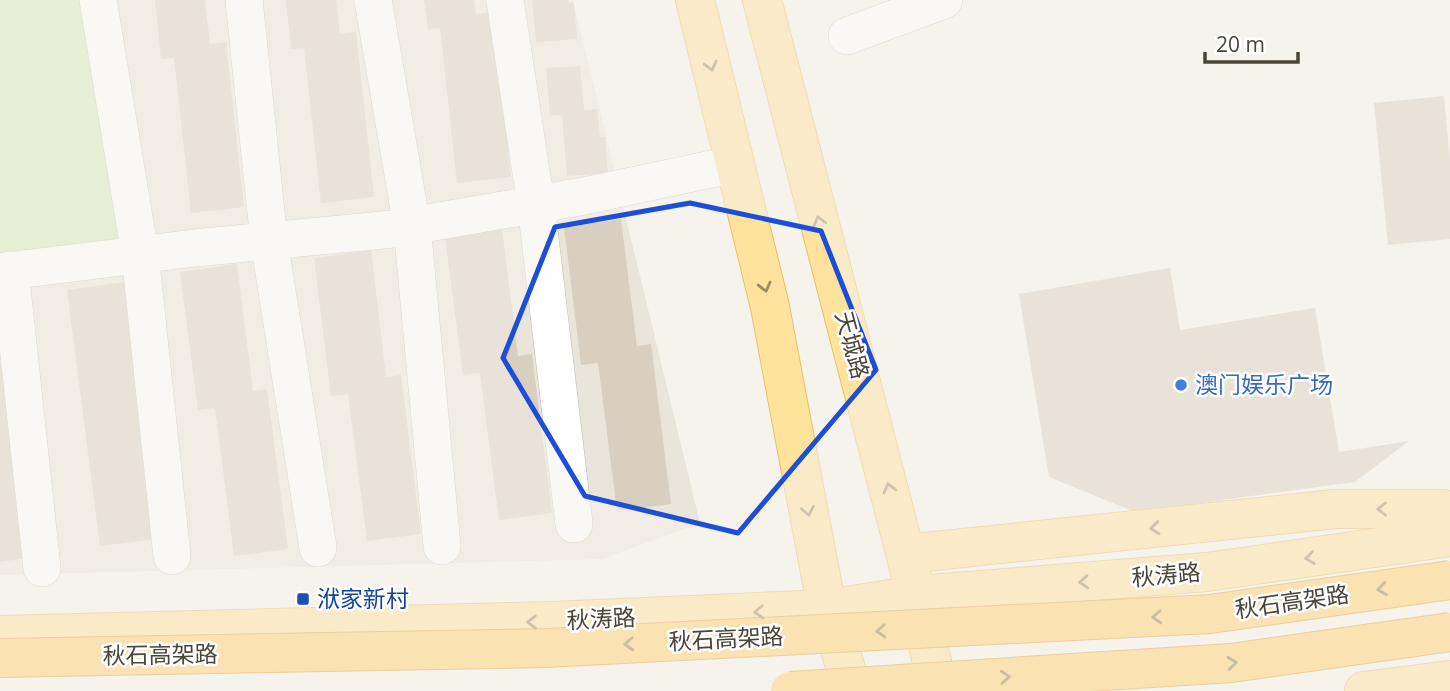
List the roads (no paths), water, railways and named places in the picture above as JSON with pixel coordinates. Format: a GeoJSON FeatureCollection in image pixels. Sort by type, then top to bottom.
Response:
{"type":"FeatureCollection","features":[{"type":"Feature","properties":{"kind":"highway","name":"秋石高架路"},"geometry":{"type":"LineString","coordinates":[[0,658],[546,648],[1210,614],[1450,580]]}},
{"type":"Feature","properties":{"kind":"highway"},"geometry":{"type":"LineString","coordinates":[[790,691],[1231,663],[1450,632]]}},
{"type":"Feature","properties":{"kind":"main road"},"geometry":{"type":"LineString","coordinates":[[695,0],[770,307],[827,609],[853,691]]}},
{"type":"Feature","properties":{"kind":"main road","name":"天城路"},"geometry":{"type":"LineString","coordinates":[[762,0],[939,691]]}},
{"type":"Feature","properties":{"kind":"main road"},"geometry":{"type":"LineString","coordinates":[[906,554],[1335,509],[1450,511]]}},
{"type":"Feature","properties":{"kind":"main road","name":"秋涛路"},"geometry":{"type":"LineString","coordinates":[[0,635],[552,621],[827,609],[916,595],[1207,572],[1450,537]]}},
{"type":"Feature","properties":{"kind":"main road"},"geometry":{"type":"LineString","coordinates":[[1364,691],[1450,680]]}},
{"type":"Feature","properties":{"kind":"street"},"geometry":{"type":"LineString","coordinates":[[98,0],[140,254],[172,556]]}},
{"type":"Feature","properties":{"kind":"street"},"geometry":{"type":"LineString","coordinates":[[244,0],[269,241],[318,548]]}},
{"type":"Feature","properties":{"kind":"street"},"geometry":{"type":"LineString","coordinates":[[373,0],[412,226],[442,546]]}},
{"type":"Feature","properties":{"kind":"street"},"geometry":{"type":"LineString","coordinates":[[505,0],[536,205],[574,524]]}},
{"type":"Feature","properties":{"kind":"street"},"geometry":{"type":"LineString","coordinates":[[847,37],[944,0]]}},
{"type":"Feature","properties":{"kind":"street"},"geometry":{"type":"LineString","coordinates":[[42,568],[5,271],[140,254],[393,229],[584,196],[734,164]]}},
{"type":"Feature","properties":{"kind":"place","name":"澳门娱乐广场"},"geometry":{"type":"Point","coordinates":[1181,385]}},
{"type":"Feature","properties":{"kind":"place","name":"洑家新村"},"geometry":{"type":"Point","coordinates":[303,599]}}]}
